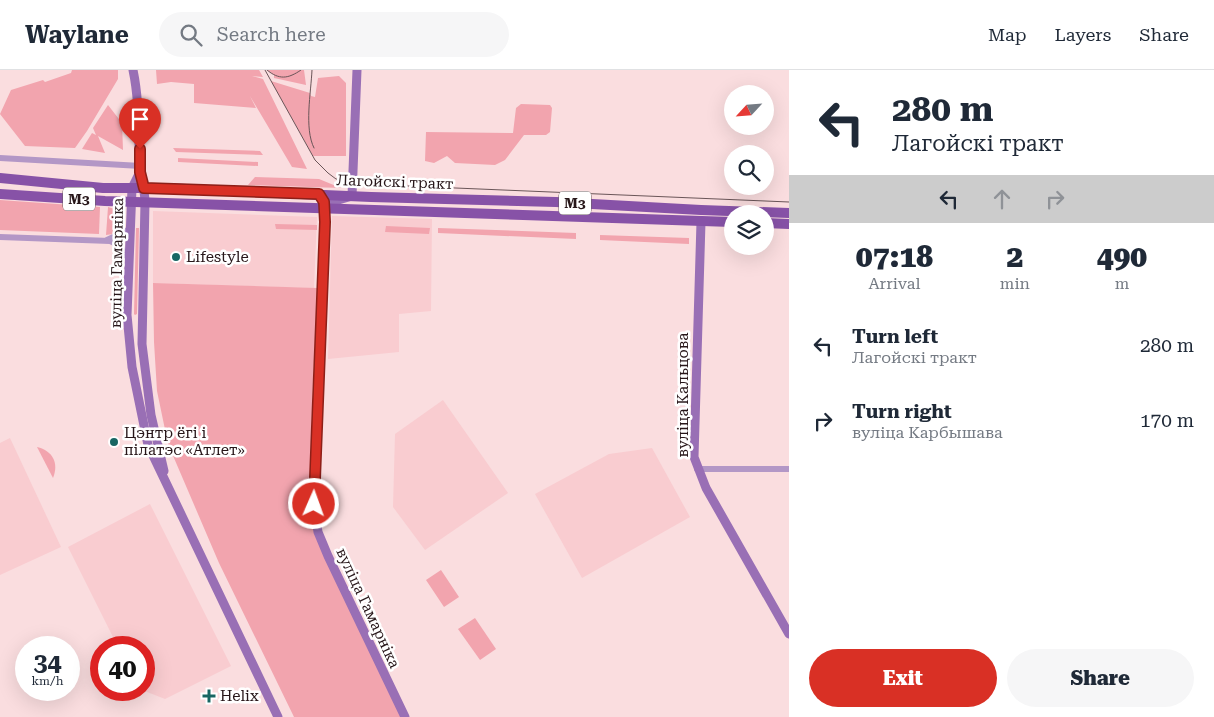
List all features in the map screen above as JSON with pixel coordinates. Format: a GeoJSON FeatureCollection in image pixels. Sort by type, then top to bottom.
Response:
{"type":"FeatureCollection","features":[{"type":"Feature","properties":{"kind":"main road","name":"Лагойскі тракт"},"geometry":{"type":"LineString","coordinates":[[0,178],[103,188],[556,202],[789,213]]}},
{"type":"Feature","properties":{"kind":"main road","name":"Лагойскі тракт"},"geometry":{"type":"LineString","coordinates":[[0,194],[131,202],[724,222]]}},
{"type":"Feature","properties":{"kind":"main road"},"geometry":{"type":"LineString","coordinates":[[556,202],[562,208],[562,212],[556,216]]}},
{"type":"Feature","properties":{"kind":"main road"},"geometry":{"type":"LineString","coordinates":[[701,210],[701,222]]}},
{"type":"Feature","properties":{"kind":"main road"},"geometry":{"type":"LineString","coordinates":[[774,223],[789,224]]}},
{"type":"Feature","properties":{"kind":"street"},"geometry":{"type":"LineString","coordinates":[[0,158],[140,170],[138,111],[133,70]]}},
{"type":"Feature","properties":{"kind":"street"},"geometry":{"type":"LineString","coordinates":[[319,194],[326,208],[335,201],[352,196],[357,70]]}},
{"type":"Feature","properties":{"kind":"street","name":"вуліца Гамарніка"},"geometry":{"type":"LineString","coordinates":[[140,170],[145,202],[142,344],[151,415],[169,492]]}},
{"type":"Feature","properties":{"kind":"street","name":"вуліца Гамарніка"},"geometry":{"type":"LineString","coordinates":[[140,170],[132,188],[128,258],[128,315],[132,367],[142,425],[148,445],[169,492],[278,717]]}},
{"type":"Feature","properties":{"kind":"street","name":"вуліца Гамарніка"},"geometry":{"type":"LineString","coordinates":[[326,208],[314,504],[316,521],[328,556],[405,717]]}},
{"type":"Feature","properties":{"kind":"street","name":"вуліца Кальцова"},"geometry":{"type":"LineString","coordinates":[[701,222],[694,457],[697,469],[706,488],[789,634]]}},
{"type":"Feature","properties":{"kind":"street"},"geometry":{"type":"LineString","coordinates":[[106,240],[130,229]]}},
{"type":"Feature","properties":{"kind":"street"},"geometry":{"type":"LineString","coordinates":[[2,237],[106,240],[119,245],[128,258]]}},
{"type":"Feature","properties":{"kind":"street"},"geometry":{"type":"LineString","coordinates":[[128,315],[133,320],[142,314]]}},
{"type":"Feature","properties":{"kind":"street"},"geometry":{"type":"LineString","coordinates":[[697,469],[789,469]]}},
{"type":"Feature","properties":{"kind":"shaded area"},"geometry":{"type":"Polygon","coordinates":[[[72,70],[118,70],[118,79],[75,148],[25,146],[0,114],[11,90],[43,80],[45,82],[71,73],[72,70]]]}},
{"type":"Feature","properties":{"kind":"shaded area"},"geometry":{"type":"Polygon","coordinates":[[[156,70],[259,70],[263,77],[252,76],[263,79],[307,169],[292,167],[250,96],[256,108],[194,103],[194,84],[171,82],[157,84],[156,70]]]}},
{"type":"Feature","properties":{"kind":"shaded area"},"geometry":{"type":"Polygon","coordinates":[[[267,70],[304,70],[306,85],[274,78],[274,75],[267,70]]]}},
{"type":"Feature","properties":{"kind":"shaded area"},"geometry":{"type":"Polygon","coordinates":[[[339,76],[346,83],[346,156],[313,156],[271,81],[310,93],[311,96],[315,97],[318,78],[339,76]]]}},
{"type":"Feature","properties":{"kind":"shaded area"},"geometry":{"type":"Polygon","coordinates":[[[521,104],[550,105],[552,108],[550,132],[546,135],[524,135],[505,160],[495,165],[455,163],[447,156],[434,163],[425,161],[426,132],[513,133],[516,108],[521,104]]]}},
{"type":"Feature","properties":{"kind":"shaded area"},"geometry":{"type":"Polygon","coordinates":[[[108,105],[122,123],[123,150],[98,136],[105,153],[82,149],[92,133],[96,135],[93,128],[108,105]]]}},
{"type":"Feature","properties":{"kind":"shaded area"},"geometry":{"type":"Polygon","coordinates":[[[173,148],[260,151],[263,155],[176,152],[173,148]]]}},
{"type":"Feature","properties":{"kind":"shaded area"},"geometry":{"type":"Polygon","coordinates":[[[178,158],[258,162],[258,166],[178,162],[178,158]]]}},
{"type":"Feature","properties":{"kind":"shaded area"},"geometry":{"type":"Polygon","coordinates":[[[255,177],[319,179],[341,188],[248,185],[255,177]]]}},
{"type":"Feature","properties":{"kind":"shaded area"},"geometry":{"type":"Polygon","coordinates":[[[0,200],[100,207],[99,234],[0,230],[0,200]]]}},
{"type":"Feature","properties":{"kind":"shaded area"},"geometry":{"type":"Polygon","coordinates":[[[108,207],[118,210],[122,219],[120,230],[106,235],[108,207]]]}},
{"type":"Feature","properties":{"kind":"shaded area"},"geometry":{"type":"Polygon","coordinates":[[[153,211],[317,217],[314,288],[153,283],[153,211]]]}},
{"type":"Feature","properties":{"kind":"shaded area"},"geometry":{"type":"Polygon","coordinates":[[[332,216],[432,219],[431,311],[399,314],[399,352],[328,359],[332,216]]]}},
{"type":"Feature","properties":{"kind":"shaded area"},"geometry":{"type":"Polygon","coordinates":[[[275,224],[317,225],[317,230],[276,229],[275,224]]]}},
{"type":"Feature","properties":{"kind":"shaded area"},"geometry":{"type":"Polygon","coordinates":[[[386,226],[430,228],[429,234],[385,232],[386,226]]]}},
{"type":"Feature","properties":{"kind":"shaded area"},"geometry":{"type":"Polygon","coordinates":[[[136,228],[139,228],[137,314],[135,315],[134,314],[136,228]]]}},
{"type":"Feature","properties":{"kind":"shaded area"},"geometry":{"type":"Polygon","coordinates":[[[438,228],[576,233],[576,239],[438,233],[438,228]]]}},
{"type":"Feature","properties":{"kind":"shaded area"},"geometry":{"type":"Polygon","coordinates":[[[600,235],[689,238],[689,244],[600,240],[600,235]]]}},
{"type":"Feature","properties":{"kind":"shaded area"},"geometry":{"type":"Polygon","coordinates":[[[153,283],[318,288],[309,505],[315,532],[402,717],[294,717],[219,563],[168,444],[157,391],[153,283]]]}},
{"type":"Feature","properties":{"kind":"shaded area"},"geometry":{"type":"Polygon","coordinates":[[[443,400],[508,493],[425,550],[393,507],[395,434],[443,400]]]}},
{"type":"Feature","properties":{"kind":"shaded area"},"geometry":{"type":"Polygon","coordinates":[[[10,438],[61,547],[0,575],[0,443],[10,438]]]}},
{"type":"Feature","properties":{"kind":"shaded area"},"geometry":{"type":"Polygon","coordinates":[[[37,447],[47,451],[53,458],[55,473],[53,478],[37,447]]]}},
{"type":"Feature","properties":{"kind":"shaded area"},"geometry":{"type":"Polygon","coordinates":[[[652,448],[690,517],[582,578],[535,494],[609,454],[652,448]]]}},
{"type":"Feature","properties":{"kind":"shaded area"},"geometry":{"type":"Polygon","coordinates":[[[150,504],[231,666],[165,699],[155,695],[155,636],[112,636],[68,547],[150,504]]]}},
{"type":"Feature","properties":{"kind":"shaded area"},"geometry":{"type":"Polygon","coordinates":[[[441,570],[459,597],[444,607],[426,580],[441,570]]]}},
{"type":"Feature","properties":{"kind":"shaded area"},"geometry":{"type":"Polygon","coordinates":[[[475,618],[496,649],[480,660],[458,629],[475,618]]]}},
{"type":"Feature","properties":{"kind":"tram line"},"geometry":{"type":"LineString","coordinates":[[265,70],[315,160],[336,179],[360,184],[789,202]]}},
{"type":"Feature","properties":{"kind":"tram line"},"geometry":{"type":"LineString","coordinates":[[267,70],[280,77],[288,77],[301,70]]}},
{"type":"Feature","properties":{"kind":"tram line"},"geometry":{"type":"LineString","coordinates":[[312,70],[309,131],[314,148]]}},
{"type":"Feature","properties":{"kind":"place","name":"Lifestyle"},"geometry":{"type":"Point","coordinates":[176,257]}},
{"type":"Feature","properties":{"kind":"place","name":"Цэнтр ёгі і пілатэс «Атлет»"},"geometry":{"type":"Point","coordinates":[114,442]}},
{"type":"Feature","properties":{"kind":"place","name":"Helix"},"geometry":{"type":"Point","coordinates":[209,696]}},
{"type":"Feature","properties":{"kind":"route"},"geometry":{"type":"LineString","coordinates":[[140,149],[140,172],[144,188],[319,194],[324,202],[326,208],[314,504]]}}]}
